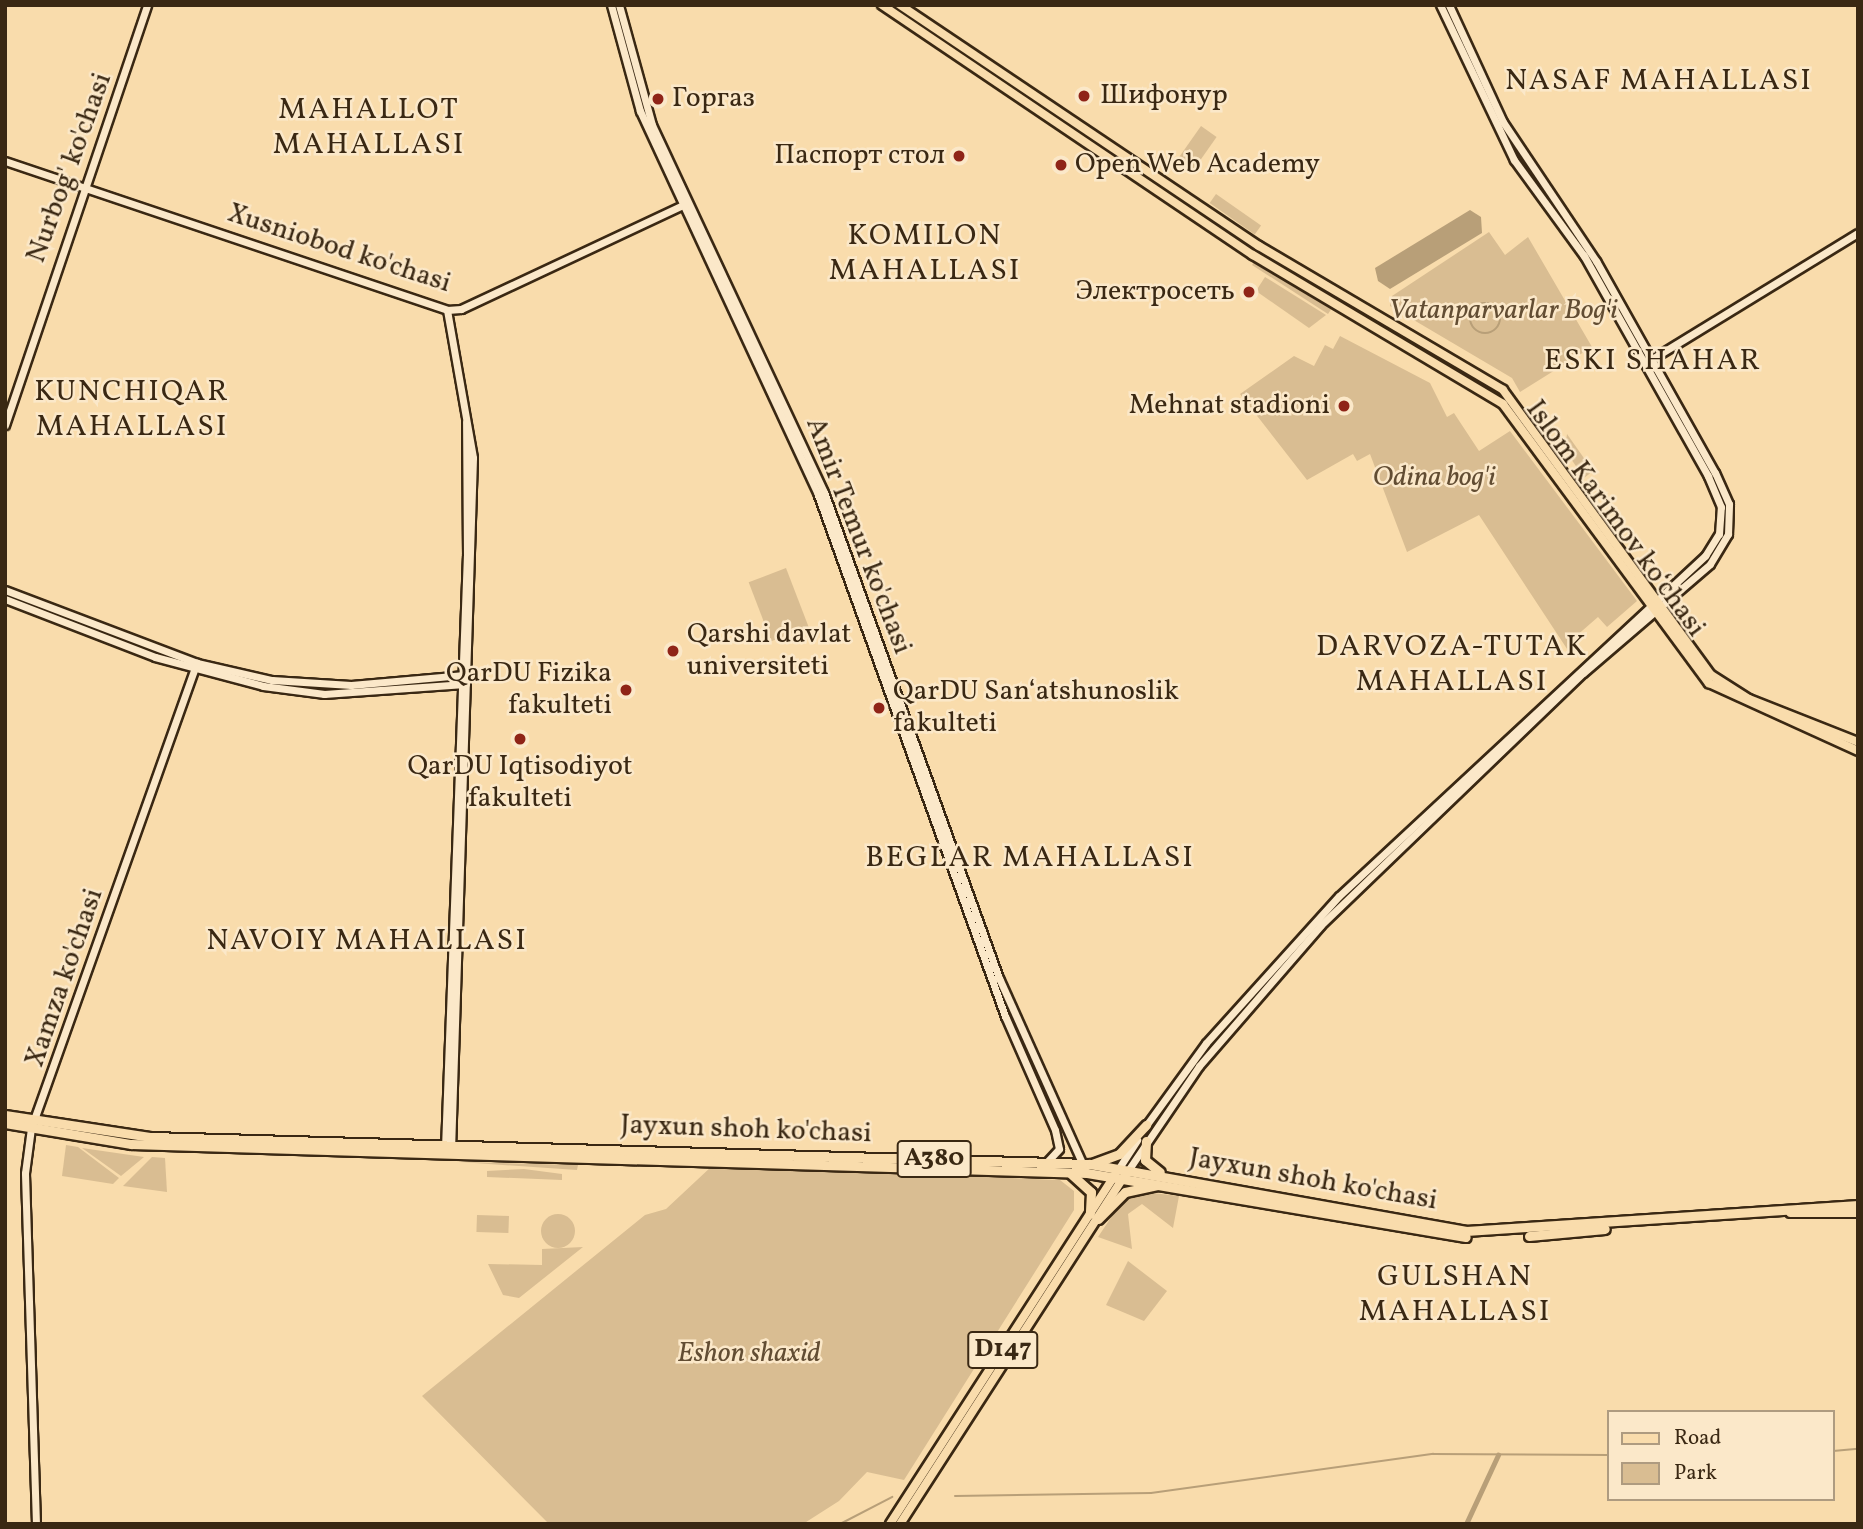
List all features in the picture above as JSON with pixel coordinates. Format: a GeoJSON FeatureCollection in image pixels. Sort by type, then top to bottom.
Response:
{"type":"FeatureCollection","features":[{"type":"Feature","properties":{"kind":"highway","name":"Jayxun shoh ko'chasi"},"geometry":{"type":"LineString","coordinates":[[5,1115],[34,1125]]}},
{"type":"Feature","properties":{"kind":"highway","name":"Jayxun shoh ko'chasi"},"geometry":{"type":"LineString","coordinates":[[5,1123],[151,1137],[1122,1172]]}},
{"type":"Feature","properties":{"kind":"highway"},"geometry":{"type":"LineString","coordinates":[[1086,1164],[1119,1154],[1146,1125]]}},
{"type":"Feature","properties":{"kind":"highway"},"geometry":{"type":"LineString","coordinates":[[1146,1141],[1149,1167],[1170,1181]]}},
{"type":"Feature","properties":{"kind":"highway","name":"Jayxun shoh ko'chasi"},"geometry":{"type":"LineString","coordinates":[[711,1156],[1086,1164],[1483,1238],[1798,1211],[1858,1212]]}},
{"type":"Feature","properties":{"kind":"highway"},"geometry":{"type":"LineString","coordinates":[[1059,1171],[1086,1184],[1094,1217],[1125,1192],[1170,1181]]}},
{"type":"Feature","properties":{"kind":"highway","name":"Jayxun shoh ko'chasi"},"geometry":{"type":"LineString","coordinates":[[1170,1181],[1466,1231],[1858,1205]]}},
{"type":"Feature","properties":{"kind":"main road","name":"Nurbog' ko'chasi"},"geometry":{"type":"LineString","coordinates":[[5,425],[84,184],[102,151],[147,5]]}},
{"type":"Feature","properties":{"kind":"main road","name":"Amir Temur ko'chasi"},"geometry":{"type":"LineString","coordinates":[[611,5],[630,89],[687,204]]}},
{"type":"Feature","properties":{"kind":"main road","name":"Amir Temur ko'chasi"},"geometry":{"type":"LineString","coordinates":[[619,5],[636,85],[818,495],[1009,1002],[1086,1164]]}},
{"type":"Feature","properties":{"kind":"main road","name":"Islom Karimov ko‘chasi"},"geometry":{"type":"LineString","coordinates":[[882,5],[1235,243],[1427,349]]}},
{"type":"Feature","properties":{"kind":"main road","name":"Islom Karimov ko‘chasi"},"geometry":{"type":"LineString","coordinates":[[900,5],[1241,234],[1514,401],[1655,605],[1719,690],[1858,751]]}},
{"type":"Feature","properties":{"kind":"main road"},"geometry":{"type":"LineString","coordinates":[[1122,1172],[1146,1125],[1206,1043],[1334,907],[1532,716],[1655,605],[1717,557],[1728,534],[1729,504],[1584,256],[1514,160],[1440,5]]}},
{"type":"Feature","properties":{"kind":"main road"},"geometry":{"type":"LineString","coordinates":[[1449,5],[1503,122],[1597,261],[1653,359],[1696,447]]}},
{"type":"Feature","properties":{"kind":"main road","name":"Xusniobod ko'chasi"},"geometry":{"type":"LineString","coordinates":[[5,160],[84,184],[447,310],[461,309],[687,204]]}},
{"type":"Feature","properties":{"kind":"main road"},"geometry":{"type":"LineString","coordinates":[[1653,359],[1858,233]]}},
{"type":"Feature","properties":{"kind":"main road"},"geometry":{"type":"LineString","coordinates":[[447,310],[466,415],[473,520],[463,680],[448,1148]]}},
{"type":"Feature","properties":{"kind":"main road"},"geometry":{"type":"LineString","coordinates":[[5,590],[196,667]]}},
{"type":"Feature","properties":{"kind":"main road"},"geometry":{"type":"LineString","coordinates":[[5,599],[196,667],[323,685],[463,680]]}},
{"type":"Feature","properties":{"kind":"main road","name":"Islom Karimov ko‘chasi"},"geometry":{"type":"LineString","coordinates":[[1655,605],[1719,682],[1858,742]]}},
{"type":"Feature","properties":{"kind":"main road","name":"Xamza ko'chasi"},"geometry":{"type":"LineString","coordinates":[[36,1524],[25,1173],[34,1125],[196,667]]}},
{"type":"Feature","properties":{"kind":"main road","name":"Amir Temur ko'chasi"},"geometry":{"type":"LineString","coordinates":[[925,779],[1005,1016],[1059,1140],[1047,1162]]}},
{"type":"Feature","properties":{"kind":"main road"},"geometry":{"type":"LineString","coordinates":[[1122,1172],[1199,1066],[1334,907]]}},
{"type":"Feature","properties":{"kind":"main road","name":"D147"},"geometry":{"type":"LineString","coordinates":[[900,1524],[1122,1172]]}},
{"type":"Feature","properties":{"kind":"main road","name":"D147"},"geometry":{"type":"LineString","coordinates":[[890,1524],[1094,1217]]}},
{"type":"Feature","properties":{"kind":"green space"},"geometry":{"type":"Polygon","coordinates":[[[1201,126],[1217,137],[1193,170],[1177,160],[1201,126]]]}},
{"type":"Feature","properties":{"kind":"green space"},"geometry":{"type":"Polygon","coordinates":[[[1216,194],[1261,226],[1255,235],[1210,203],[1216,194]]]}},
{"type":"Feature","properties":{"kind":"green space","name":"Vatanparvarlar Bog'i"},"geometry":{"type":"Polygon","coordinates":[[[1489,232],[1505,255],[1528,237],[1592,347],[1520,392],[1512,378],[1390,306],[1392,296],[1489,232]]]}},
{"type":"Feature","properties":{"kind":"green space"},"geometry":{"type":"Polygon","coordinates":[[[1255,261],[1332,308],[1328,314],[1252,265],[1255,261]]]}},
{"type":"Feature","properties":{"kind":"green space"},"geometry":{"type":"Polygon","coordinates":[[[1265,277],[1326,315],[1309,328],[1256,291],[1265,277]]]}},
{"type":"Feature","properties":{"kind":"green space","name":"Odina bog'i"},"geometry":{"type":"Polygon","coordinates":[[[1340,336],[1430,383],[1447,417],[1454,413],[1479,451],[1510,431],[1637,601],[1607,627],[1598,617],[1567,644],[1573,658],[1479,515],[1407,552],[1370,454],[1357,461],[1353,454],[1307,480],[1240,394],[1294,356],[1314,366],[1325,345],[1333,349],[1340,336]]]}},
{"type":"Feature","properties":{"kind":"green space"},"geometry":{"type":"Polygon","coordinates":[[[1567,434],[1593,471],[1584,478],[1565,450],[1567,434]]]}},
{"type":"Feature","properties":{"kind":"green space"},"geometry":{"type":"Polygon","coordinates":[[[786,568],[809,627],[771,641],[749,582],[786,568]]]}},
{"type":"Feature","properties":{"kind":"green space"},"geometry":{"type":"Polygon","coordinates":[[[66,1145],[78,1147],[119,1178],[113,1184],[62,1176],[66,1145]]]}},
{"type":"Feature","properties":{"kind":"green space"},"geometry":{"type":"Polygon","coordinates":[[[82,1148],[144,1157],[121,1176],[82,1148]]]}},
{"type":"Feature","properties":{"kind":"green space"},"geometry":{"type":"Polygon","coordinates":[[[152,1157],[165,1158],[167,1192],[123,1186],[152,1157]]]}},
{"type":"Feature","properties":{"kind":"green space"},"geometry":{"type":"Polygon","coordinates":[[[460,1162],[578,1165],[577,1170],[460,1162]]]}},
{"type":"Feature","properties":{"kind":"green space","name":"Eshon shaxid"},"geometry":{"type":"Polygon","coordinates":[[[712,1166],[1060,1180],[1074,1191],[1074,1210],[904,1480],[867,1472],[839,1501],[803,1524],[549,1524],[422,1396],[645,1215],[666,1209],[712,1166]]]}},
{"type":"Feature","properties":{"kind":"green space"},"geometry":{"type":"Polygon","coordinates":[[[524,1169],[562,1174],[562,1180],[487,1177],[487,1171],[524,1169]]]}},
{"type":"Feature","properties":{"kind":"green space"},"geometry":{"type":"Polygon","coordinates":[[[1144,1192],[1179,1196],[1173,1228],[1142,1204],[1128,1214],[1132,1249],[1098,1237],[1122,1201],[1144,1192]]]}},
{"type":"Feature","properties":{"kind":"green space"},"geometry":{"type":"Polygon","coordinates":[[[558,1214],[570,1219],[575,1231],[570,1243],[558,1248],[546,1243],[541,1231],[546,1219],[558,1214]]]}},
{"type":"Feature","properties":{"kind":"green space"},"geometry":{"type":"Polygon","coordinates":[[[477,1215],[509,1216],[508,1233],[476,1232],[477,1215]]]}},
{"type":"Feature","properties":{"kind":"green space"},"geometry":{"type":"Polygon","coordinates":[[[583,1247],[519,1298],[503,1295],[488,1264],[542,1265],[542,1249],[583,1247]]]}},
{"type":"Feature","properties":{"kind":"green space"},"geometry":{"type":"Polygon","coordinates":[[[1128,1261],[1167,1291],[1144,1321],[1106,1305],[1128,1261]]]}},
{"type":"Feature","properties":{"kind":"shaded area"},"geometry":{"type":"Polygon","coordinates":[[[1470,210],[1481,217],[1482,233],[1390,289],[1378,281],[1375,268],[1470,210]]]}},
{"type":"Feature","properties":{"kind":"waterway"},"geometry":{"type":"LineString","coordinates":[[1485,303],[1496,307],[1500,318],[1496,329],[1485,333],[1474,329],[1470,318],[1474,307],[1485,303]]}},
{"type":"Feature","properties":{"kind":"waterway"},"geometry":{"type":"LineString","coordinates":[[1835,1451],[1858,1449]]}},
{"type":"Feature","properties":{"kind":"waterway"},"geometry":{"type":"LineString","coordinates":[[955,1496],[1151,1493],[1433,1454],[1608,1455]]}},
{"type":"Feature","properties":{"kind":"waterway"},"geometry":{"type":"LineString","coordinates":[[1466,1524],[1498,1455]]}},
{"type":"Feature","properties":{"kind":"waterway"},"geometry":{"type":"LineString","coordinates":[[840,1524],[892,1497]]}},
{"type":"Feature","properties":{"kind":"place","name":"Шифонур"},"geometry":{"type":"Point","coordinates":[1084,96]}},
{"type":"Feature","properties":{"kind":"place","name":"Горгаз"},"geometry":{"type":"Point","coordinates":[658,99]}},
{"type":"Feature","properties":{"kind":"place","name":"Паспорт стол"},"geometry":{"type":"Point","coordinates":[959,156]}},
{"type":"Feature","properties":{"kind":"place","name":"Open Web Academy"},"geometry":{"type":"Point","coordinates":[1061,165]}},
{"type":"Feature","properties":{"kind":"place","name":"Электросеть"},"geometry":{"type":"Point","coordinates":[1249,292]}},
{"type":"Feature","properties":{"kind":"place","name":"Mehnat stadioni"},"geometry":{"type":"Point","coordinates":[1344,406]}},
{"type":"Feature","properties":{"kind":"place","name":"Qarshi davlat universiteti"},"geometry":{"type":"Point","coordinates":[673,651]}},
{"type":"Feature","properties":{"kind":"place","name":"QarDU Fizika fakulteti"},"geometry":{"type":"Point","coordinates":[626,690]}},
{"type":"Feature","properties":{"kind":"place","name":"QarDU San‘atshunoslik fakulteti"},"geometry":{"type":"Point","coordinates":[879,708]}},
{"type":"Feature","properties":{"kind":"place","name":"QarDU Iqtisodiyot fakulteti"},"geometry":{"type":"Point","coordinates":[520,739]}},
{"type":"Feature","properties":{"kind":"district","name":"NASAF MAHALLASI"},"geometry":{"type":"Point","coordinates":[1659,81]}},
{"type":"Feature","properties":{"kind":"district","name":"MAHALLOT MAHALLASI"},"geometry":{"type":"Point","coordinates":[369,127]}},
{"type":"Feature","properties":{"kind":"district","name":"KOMILON MAHALLASI"},"geometry":{"type":"Point","coordinates":[925,253]}},
{"type":"Feature","properties":{"kind":"district","name":"ESKI SHAHAR"},"geometry":{"type":"Point","coordinates":[1653,361]}},
{"type":"Feature","properties":{"kind":"district","name":"KUNCHIQAR MAHALLASI"},"geometry":{"type":"Point","coordinates":[132,409]}},
{"type":"Feature","properties":{"kind":"district","name":"DARVOZA-TUTAK MAHALLASI"},"geometry":{"type":"Point","coordinates":[1452,664]}},
{"type":"Feature","properties":{"kind":"district","name":"BEGLAR MAHALLASI"},"geometry":{"type":"Point","coordinates":[1030,858]}},
{"type":"Feature","properties":{"kind":"district","name":"NAVOIY MAHALLASI"},"geometry":{"type":"Point","coordinates":[367,941]}},
{"type":"Feature","properties":{"kind":"district","name":"GULSHAN MAHALLASI"},"geometry":{"type":"Point","coordinates":[1455,1294]}}]}
